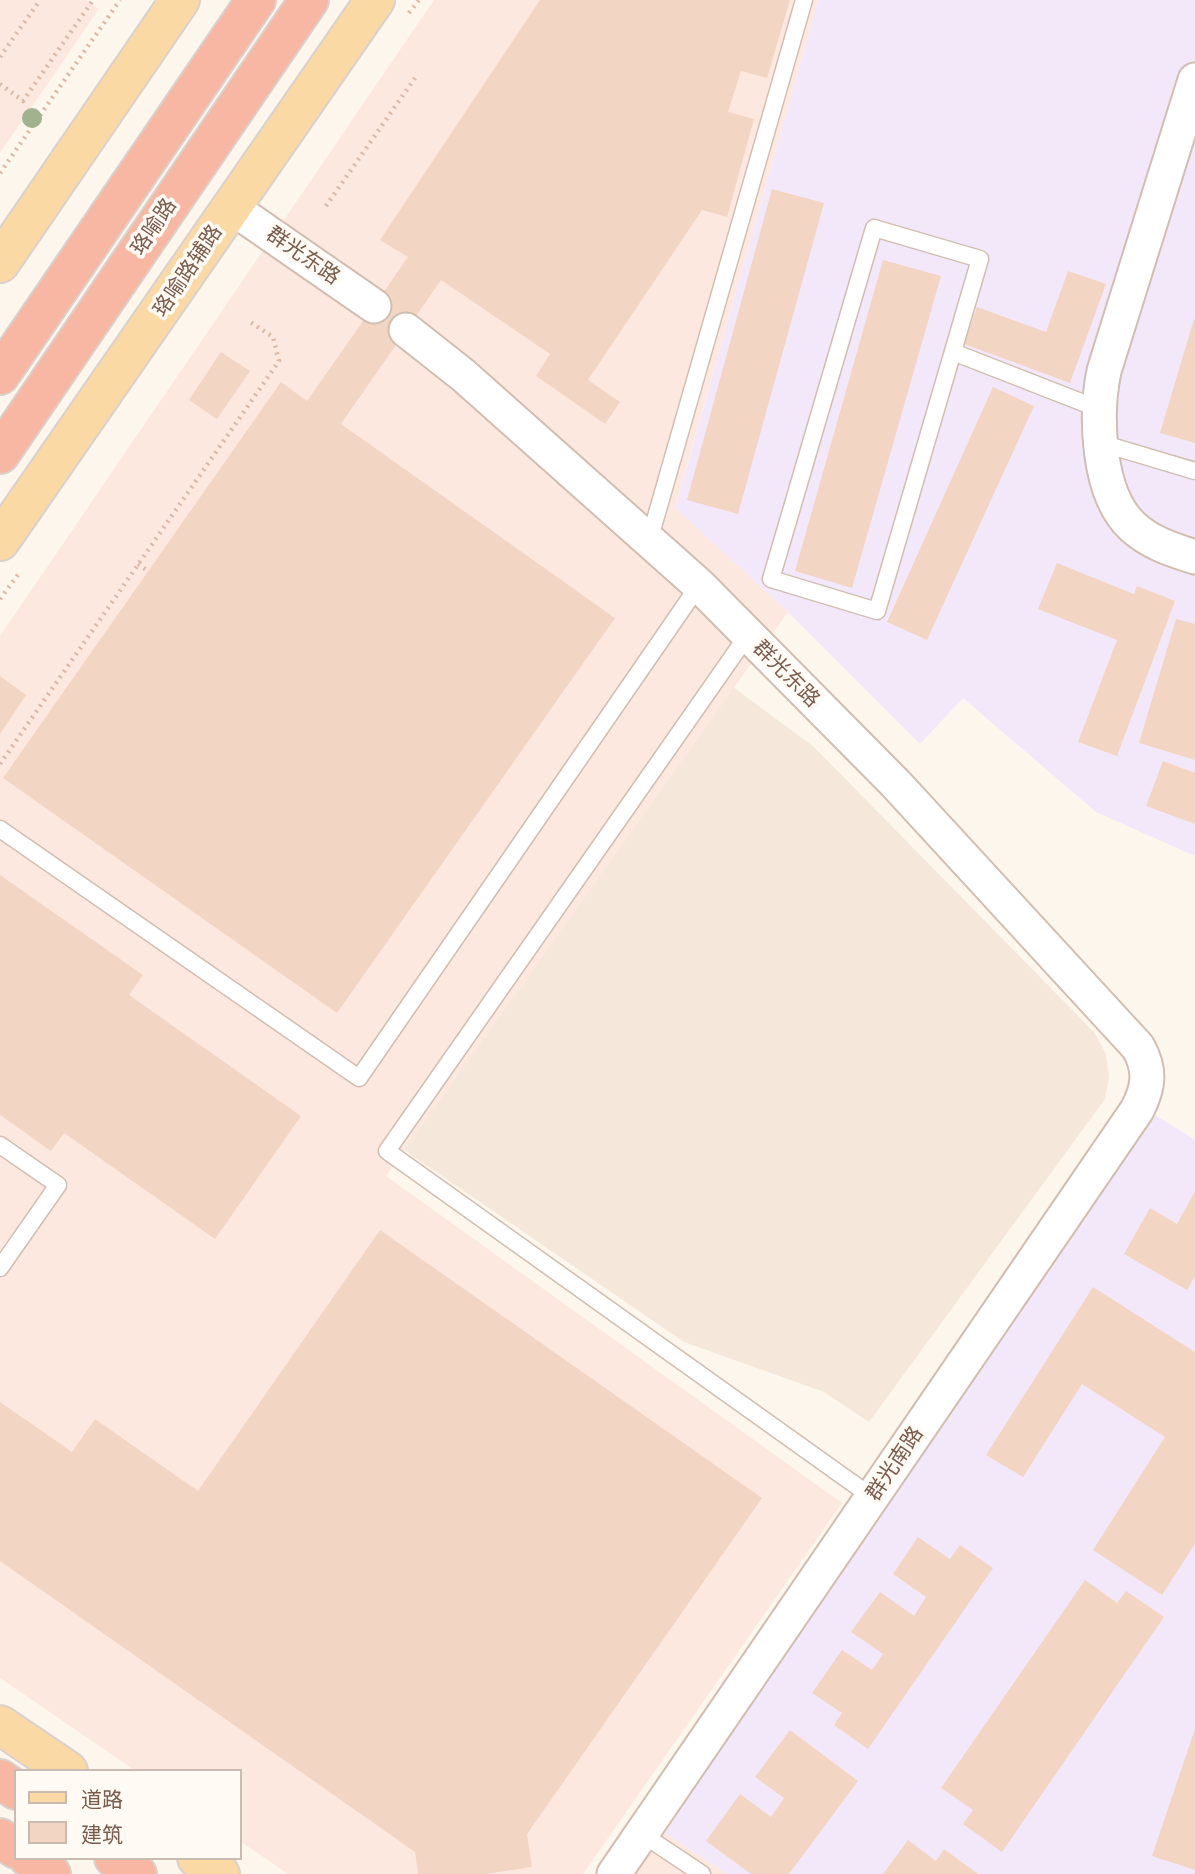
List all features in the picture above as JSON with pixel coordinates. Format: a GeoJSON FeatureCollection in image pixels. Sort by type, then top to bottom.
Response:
{"type":"FeatureCollection","features":[{"type":"Feature","properties":{"kind":"highway","name":"珞喻路"},"geometry":{"type":"LineString","coordinates":[[0,374],[256,0]]}},
{"type":"Feature","properties":{"kind":"highway","name":"珞喻路"},"geometry":{"type":"LineString","coordinates":[[0,454],[309,0]]}},
{"type":"Feature","properties":{"kind":"highway"},"geometry":{"type":"LineString","coordinates":[[32,1860],[51,1874]]}},
{"type":"Feature","properties":{"kind":"highway"},"geometry":{"type":"LineString","coordinates":[[117,1860],[137,1874]]}},
{"type":"Feature","properties":{"kind":"main road"},"geometry":{"type":"LineString","coordinates":[[0,263],[180,0]]}},
{"type":"Feature","properties":{"kind":"main road","name":"珞喻路辅路"},"geometry":{"type":"LineString","coordinates":[[0,541],[375,0]]}},
{"type":"Feature","properties":{"kind":"main road"},"geometry":{"type":"LineString","coordinates":[[0,1724],[65,1769]]}},
{"type":"Feature","properties":{"kind":"main road"},"geometry":{"type":"LineString","coordinates":[[200,1860],[220,1874]]}},
{"type":"Feature","properties":{"kind":"street"},"geometry":{"type":"LineString","coordinates":[[1195,80],[1104,371],[1099,409],[1101,443],[1110,488],[1126,519],[1159,545],[1195,557]]}},
{"type":"Feature","properties":{"kind":"street","name":"群光东路"},"geometry":{"type":"LineString","coordinates":[[231,207],[374,306]]}},
{"type":"Feature","properties":{"kind":"street","name":"群光东路"},"geometry":{"type":"LineString","coordinates":[[406,330],[463,375],[699,585],[896,784],[1138,1047]]}},
{"type":"Feature","properties":{"kind":"street","name":"群光南路"},"geometry":{"type":"LineString","coordinates":[[614,1874],[1137,1111],[1146,1093],[1148,1077],[1147,1062],[1138,1047]]}},
{"type":"Feature","properties":{"kind":"lane"},"geometry":{"type":"LineString","coordinates":[[649,541],[804,0]]}},
{"type":"Feature","properties":{"kind":"lane"},"geometry":{"type":"LineString","coordinates":[[874,228],[980,259],[953,352],[877,611],[771,579],[874,228]]}},
{"type":"Feature","properties":{"kind":"lane"},"geometry":{"type":"LineString","coordinates":[[953,352],[1099,409]]}},
{"type":"Feature","properties":{"kind":"lane"},"geometry":{"type":"LineString","coordinates":[[1101,443],[1195,471]]}},
{"type":"Feature","properties":{"kind":"lane"},"geometry":{"type":"LineString","coordinates":[[0,829],[359,1077],[699,585]]}},
{"type":"Feature","properties":{"kind":"lane"},"geometry":{"type":"LineString","coordinates":[[747,636],[387,1151],[872,1497]]}},
{"type":"Feature","properties":{"kind":"lane"},"geometry":{"type":"LineString","coordinates":[[0,1145],[58,1185],[0,1268]]}},
{"type":"Feature","properties":{"kind":"lane"},"geometry":{"type":"LineString","coordinates":[[642,1834],[702,1874]]}},
{"type":"Feature","properties":{"kind":"path"},"geometry":{"type":"LineString","coordinates":[[0,58],[40,0]]}},
{"type":"Feature","properties":{"kind":"path"},"geometry":{"type":"LineString","coordinates":[[0,84],[23,101],[93,0]]}},
{"type":"Feature","properties":{"kind":"path"},"geometry":{"type":"LineString","coordinates":[[0,173],[120,0]]}},
{"type":"Feature","properties":{"kind":"path"},"geometry":{"type":"LineString","coordinates":[[326,206],[415,78]]}},
{"type":"Feature","properties":{"kind":"path"},"geometry":{"type":"LineString","coordinates":[[0,764],[279,361],[273,337],[247,320]]}},
{"type":"Feature","properties":{"kind":"path"},"geometry":{"type":"LineString","coordinates":[[138,564],[148,571]]}},
{"type":"Feature","properties":{"kind":"shaded area"},"geometry":{"type":"Polygon","coordinates":[[[0,0],[86,0],[99,9],[0,153],[0,0]]]}},
{"type":"Feature","properties":{"kind":"shaded area"},"geometry":{"type":"Polygon","coordinates":[[[434,0],[818,0],[675,507],[788,612],[386,1176],[842,1503],[583,1874],[288,1874],[242,1842],[242,1769],[133,1769],[0,1678],[0,636],[434,0]]]}},
{"type":"Feature","properties":{"kind":"shaded area"},"geometry":{"type":"Polygon","coordinates":[[[818,0],[1195,0],[1195,856],[1096,812],[963,698],[920,744],[788,612],[675,508],[818,0]]]}},
{"type":"Feature","properties":{"kind":"shaded area"},"geometry":{"type":"Polygon","coordinates":[[[733,687],[814,747],[1094,1032],[1106,1054],[1109,1077],[1105,1099],[869,1422],[824,1392],[684,1342],[404,1150],[733,687]]]}},
{"type":"Feature","properties":{"kind":"shaded area"},"geometry":{"type":"Polygon","coordinates":[[[1154,1114],[1195,1140],[1195,1874],[727,1874],[663,1832],[1154,1114]]]}},
{"type":"Feature","properties":{"kind":"shaded area"},"geometry":{"type":"Polygon","coordinates":[[[663,1832],[727,1874],[636,1874],[663,1832]]]}},
{"type":"Feature","properties":{"kind":"building"},"geometry":{"type":"Polygon","coordinates":[[[540,0],[790,0],[767,78],[741,71],[728,112],[754,119],[727,217],[702,210],[588,380],[620,402],[605,424],[536,376],[550,354],[441,280],[341,424],[615,618],[337,1013],[3,778],[281,382],[307,401],[408,257],[380,240],[540,0]]]}},
{"type":"Feature","properties":{"kind":"building"},"geometry":{"type":"Polygon","coordinates":[[[772,189],[824,203],[738,514],[687,500],[772,189]]]}},
{"type":"Feature","properties":{"kind":"building"},"geometry":{"type":"Polygon","coordinates":[[[883,260],[941,276],[852,588],[795,571],[883,260]]]}},
{"type":"Feature","properties":{"kind":"building"},"geometry":{"type":"Polygon","coordinates":[[[1068,271],[1106,284],[1070,383],[964,344],[977,307],[1046,332],[1068,271]]]}},
{"type":"Feature","properties":{"kind":"building"},"geometry":{"type":"Polygon","coordinates":[[[1195,320],[1195,443],[1160,433],[1195,320]]]}},
{"type":"Feature","properties":{"kind":"building"},"geometry":{"type":"Polygon","coordinates":[[[221,352],[250,371],[217,419],[189,400],[221,352]]]}},
{"type":"Feature","properties":{"kind":"building"},"geometry":{"type":"Polygon","coordinates":[[[993,387],[1034,406],[927,640],[887,622],[993,387]]]}},
{"type":"Feature","properties":{"kind":"building"},"geometry":{"type":"Polygon","coordinates":[[[1057,563],[1134,594],[1137,586],[1175,601],[1117,756],[1078,742],[1117,640],[1038,609],[1057,563]]]}},
{"type":"Feature","properties":{"kind":"building"},"geometry":{"type":"Polygon","coordinates":[[[1176,619],[1195,624],[1195,760],[1139,743],[1176,619]]]}},
{"type":"Feature","properties":{"kind":"building"},"geometry":{"type":"Polygon","coordinates":[[[0,676],[26,695],[0,734],[0,676]]]}},
{"type":"Feature","properties":{"kind":"building"},"geometry":{"type":"Polygon","coordinates":[[[1163,761],[1195,773],[1195,824],[1146,806],[1163,761]]]}},
{"type":"Feature","properties":{"kind":"building"},"geometry":{"type":"Polygon","coordinates":[[[0,875],[143,975],[129,995],[301,1116],[215,1239],[64,1133],[51,1151],[0,1115],[0,875]]]}},
{"type":"Feature","properties":{"kind":"building"},"geometry":{"type":"Polygon","coordinates":[[[1195,1191],[1195,1276],[1187,1290],[1124,1254],[1150,1208],[1177,1224],[1195,1191]]]}},
{"type":"Feature","properties":{"kind":"building"},"geometry":{"type":"Polygon","coordinates":[[[380,1230],[762,1498],[527,1834],[532,1867],[486,1874],[418,1874],[415,1852],[0,1561],[0,1402],[72,1452],[95,1419],[198,1491],[380,1230]]]}},
{"type":"Feature","properties":{"kind":"building"},"geometry":{"type":"Polygon","coordinates":[[[1093,1287],[1195,1352],[1195,1544],[1162,1595],[1093,1550],[1165,1437],[1082,1384],[1023,1477],[986,1455],[1093,1287]]]}},
{"type":"Feature","properties":{"kind":"building"},"geometry":{"type":"Polygon","coordinates":[[[918,1537],[950,1559],[960,1545],[993,1568],[868,1749],[834,1725],[842,1713],[812,1693],[842,1650],[872,1670],[883,1654],[851,1632],[880,1592],[914,1616],[926,1597],[893,1574],[918,1537]]]}},
{"type":"Feature","properties":{"kind":"building"},"geometry":{"type":"Polygon","coordinates":[[[1085,1580],[1117,1603],[1126,1591],[1164,1617],[1002,1852],[963,1824],[973,1810],[941,1788],[1085,1580]]]}},
{"type":"Feature","properties":{"kind":"building"},"geometry":{"type":"Polygon","coordinates":[[[1195,1729],[1195,1870],[1152,1856],[1195,1729]]]}},
{"type":"Feature","properties":{"kind":"building"},"geometry":{"type":"Polygon","coordinates":[[[790,1730],[858,1781],[789,1874],[751,1874],[706,1841],[740,1794],[771,1817],[784,1798],[755,1777],[790,1730]]]}},
{"type":"Feature","properties":{"kind":"building"},"geometry":{"type":"Polygon","coordinates":[[[908,1840],[936,1861],[944,1849],[978,1874],[883,1874],[908,1840]]]}}]}
